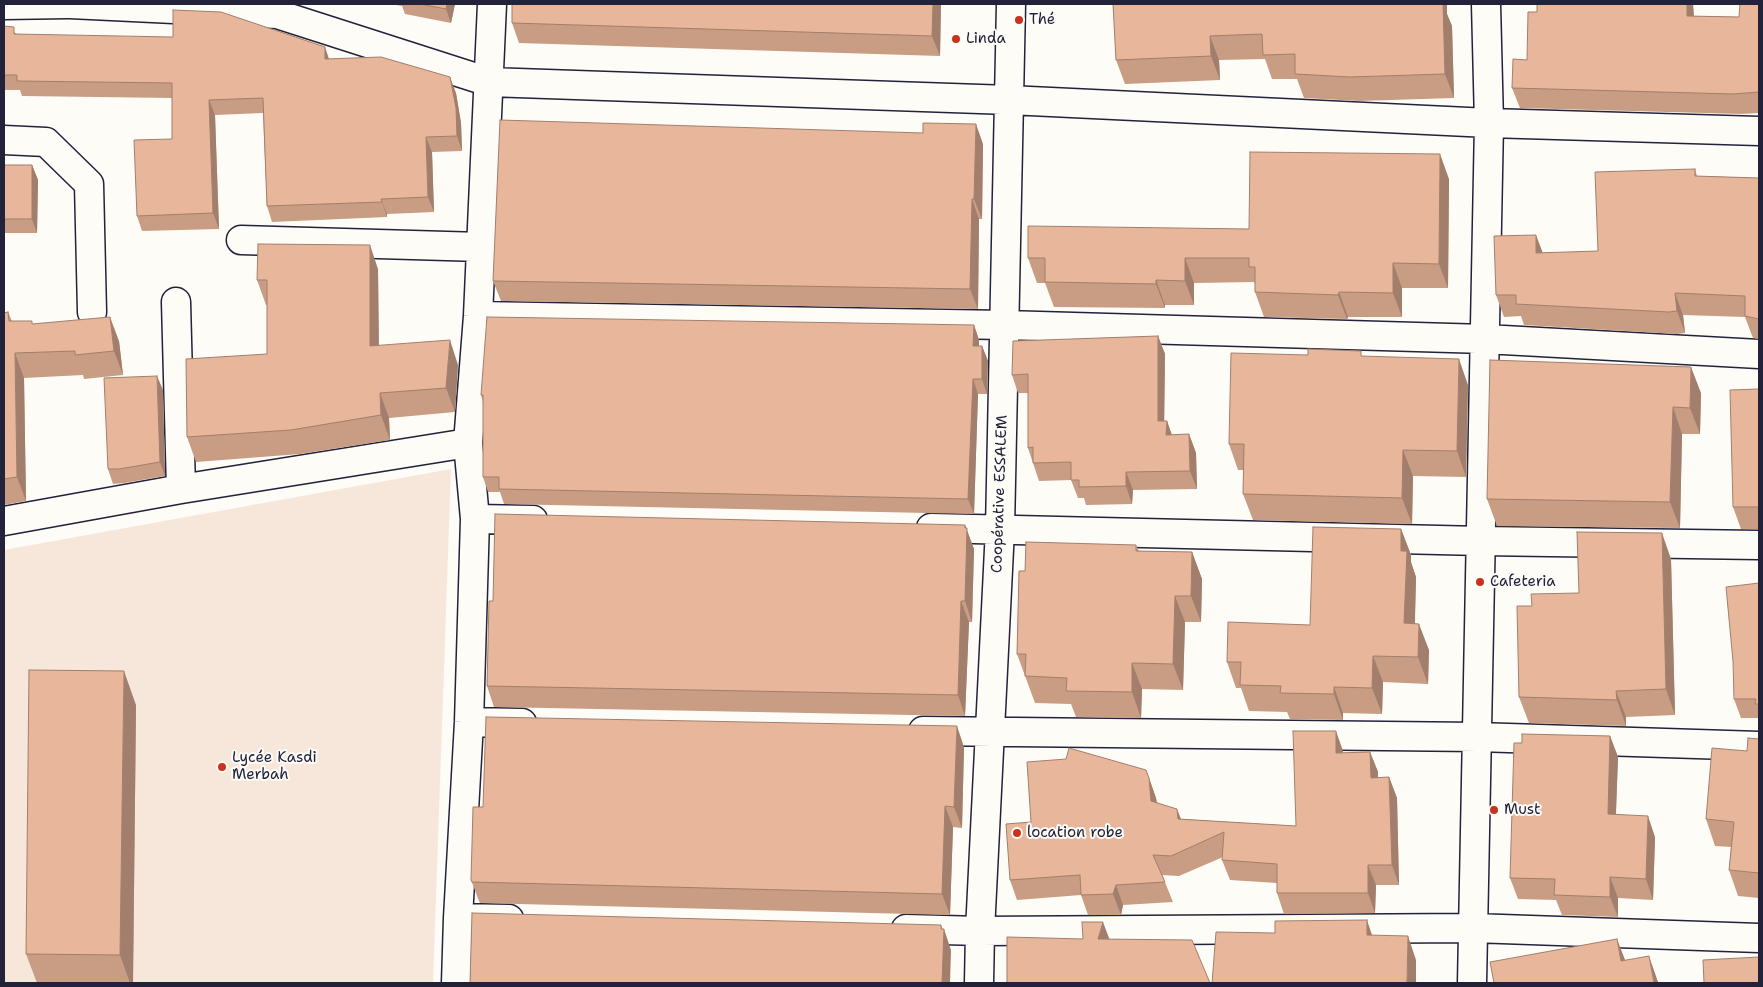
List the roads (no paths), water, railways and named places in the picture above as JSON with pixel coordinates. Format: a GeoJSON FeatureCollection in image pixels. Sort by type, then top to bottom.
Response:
{"type":"FeatureCollection","features":[{"type":"Feature","properties":{"kind":"street"},"geometry":{"type":"LineString","coordinates":[[4,5],[68,4],[277,14],[489,82],[1009,100],[1489,123],[1759,131]]}},
{"type":"Feature","properties":{"kind":"street"},"geometry":{"type":"LineString","coordinates":[[456,983],[469,722],[475,519],[468,443],[478,316],[492,4]]}},
{"type":"Feature","properties":{"kind":"street","name":"Coopérative ESSALEM"},"geometry":{"type":"LineString","coordinates":[[979,983],[1000,530],[1011,4]]}},
{"type":"Feature","properties":{"kind":"street"},"geometry":{"type":"LineString","coordinates":[[1472,983],[1489,123],[1486,4]]}},
{"type":"Feature","properties":{"kind":"street"},"geometry":{"type":"LineString","coordinates":[[4,140],[46,142],[88,184],[92,312]]}},
{"type":"Feature","properties":{"kind":"street"},"geometry":{"type":"LineString","coordinates":[[241,240],[481,247]]}},
{"type":"Feature","properties":{"kind":"street"},"geometry":{"type":"LineString","coordinates":[[176,302],[181,489]]}},
{"type":"Feature","properties":{"kind":"street"},"geometry":{"type":"LineString","coordinates":[[478,316],[1005,325],[1485,339],[1759,354]]}},
{"type":"Feature","properties":{"kind":"street"},"geometry":{"type":"LineString","coordinates":[[4,521],[181,489],[468,443]]}},
{"type":"Feature","properties":{"kind":"street"},"geometry":{"type":"LineString","coordinates":[[475,519],[554,520]]}},
{"type":"Feature","properties":{"kind":"street"},"geometry":{"type":"LineString","coordinates":[[911,528],[1481,541],[1759,545]]}},
{"type":"Feature","properties":{"kind":"street"},"geometry":{"type":"LineString","coordinates":[[469,722],[548,723]]}},
{"type":"Feature","properties":{"kind":"street"},"geometry":{"type":"LineString","coordinates":[[901,731],[1477,737],[1759,746]]}},
{"type":"Feature","properties":{"kind":"street"},"geometry":{"type":"LineString","coordinates":[[458,918],[536,920]]}},
{"type":"Feature","properties":{"kind":"street"},"geometry":{"type":"LineString","coordinates":[[882,928],[980,931],[1474,928],[1759,938]]}},
{"type":"Feature","properties":{"kind":"place","name":"Thé"},"geometry":{"type":"Point","coordinates":[1019,20]}},
{"type":"Feature","properties":{"kind":"place","name":"Linda"},"geometry":{"type":"Point","coordinates":[956,39]}},
{"type":"Feature","properties":{"kind":"place","name":"Cafeteria"},"geometry":{"type":"Point","coordinates":[1480,582]}},
{"type":"Feature","properties":{"kind":"place","name":"Lycée Kasdi Merbah"},"geometry":{"type":"Point","coordinates":[222,767]}},
{"type":"Feature","properties":{"kind":"place","name":"Must"},"geometry":{"type":"Point","coordinates":[1494,810]}},
{"type":"Feature","properties":{"kind":"place","name":"location robe"},"geometry":{"type":"Point","coordinates":[1017,833]}}]}
